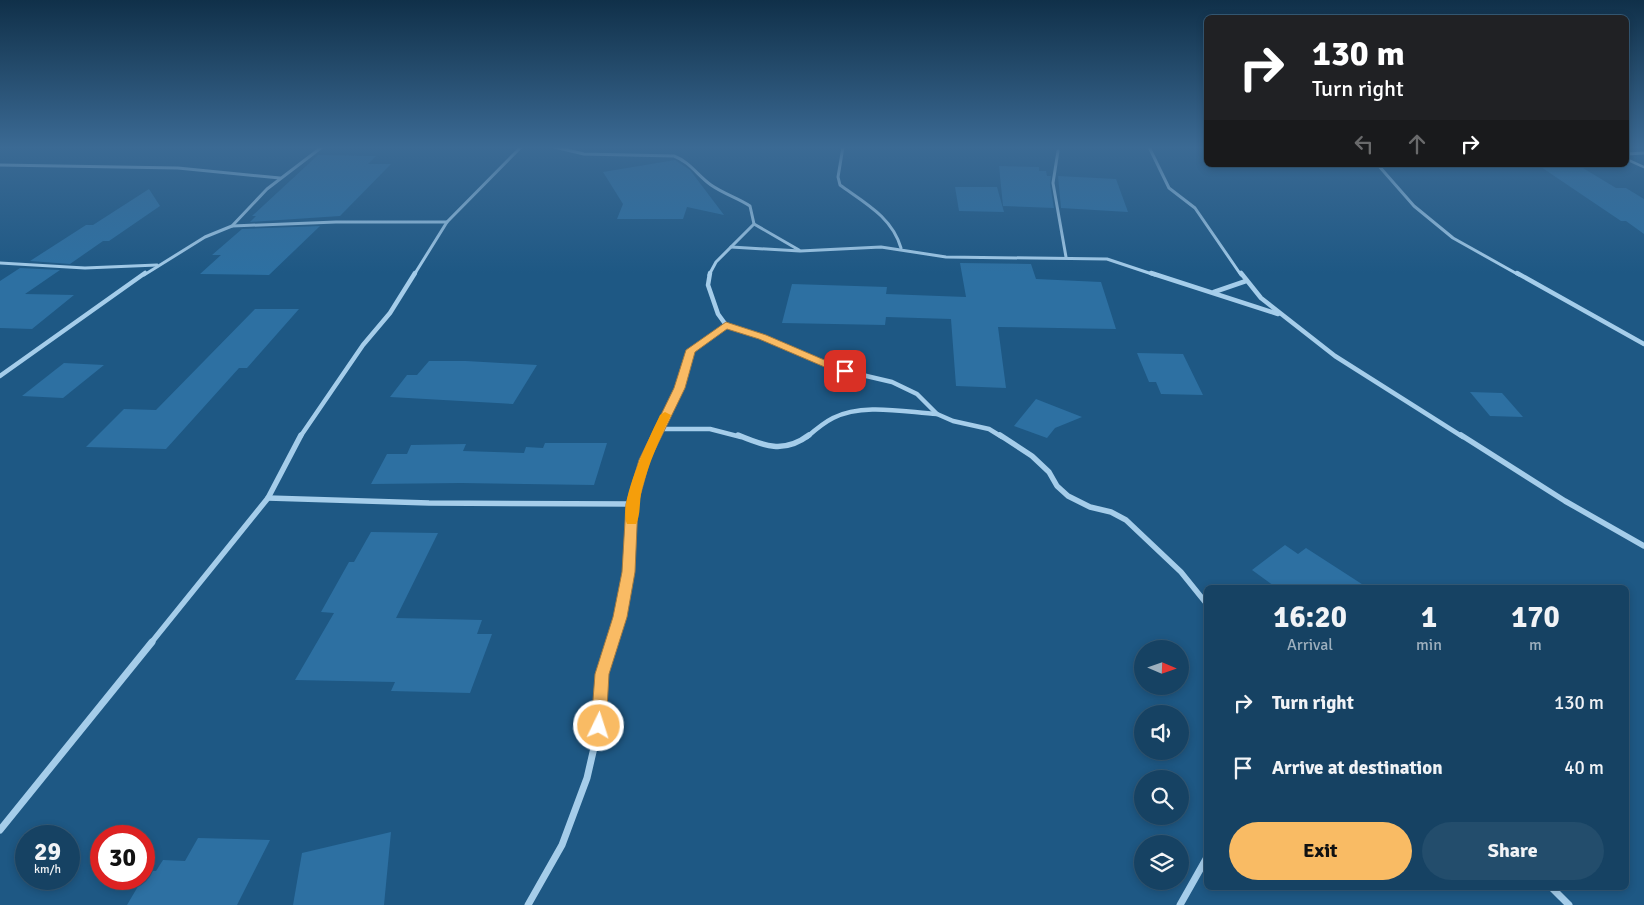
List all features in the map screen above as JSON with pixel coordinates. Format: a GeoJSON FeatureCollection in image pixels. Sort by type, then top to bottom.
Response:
{"type":"FeatureCollection","features":[{"type":"Feature","properties":{"kind":"street"},"geometry":{"type":"LineString","coordinates":[[232,226],[266,189]]}},
{"type":"Feature","properties":{"kind":"street"},"geometry":{"type":"LineString","coordinates":[[0,830],[268,498],[306,425],[325,403],[363,345],[390,313],[447,222],[479,189]]}},
{"type":"Feature","properties":{"kind":"street"},"geometry":{"type":"LineString","coordinates":[[717,189],[750,206],[754,216],[754,224],[716,262],[708,275],[718,314],[726,325],[763,337],[845,371],[892,382],[917,394],[937,414],[952,421],[989,429],[1032,456],[1049,472],[1057,486],[1068,496],[1090,507],[1111,512],[1126,520],[1181,572],[1204,601]]}},
{"type":"Feature","properties":{"kind":"street"},"geometry":{"type":"LineString","coordinates":[[845,189],[888,222],[899,236],[901,248]]}},
{"type":"Feature","properties":{"kind":"street"},"geometry":{"type":"LineString","coordinates":[[1054,189],[1066,257]]}},
{"type":"Feature","properties":{"kind":"street"},"geometry":{"type":"LineString","coordinates":[[1171,189],[1195,208],[1246,282],[1281,315],[1335,356],[1565,501],[1644,546]]}},
{"type":"Feature","properties":{"kind":"street"},"geometry":{"type":"LineString","coordinates":[[1399,189],[1414,206],[1453,238],[1644,344]]}},
{"type":"Feature","properties":{"kind":"street"},"geometry":{"type":"LineString","coordinates":[[0,376],[156,265],[205,237],[232,226],[336,222],[447,222]]}},
{"type":"Feature","properties":{"kind":"street"},"geometry":{"type":"LineString","coordinates":[[754,224],[800,251]]}},
{"type":"Feature","properties":{"kind":"street"},"geometry":{"type":"LineString","coordinates":[[731,247],[800,251],[881,247],[901,248],[946,257],[1107,259],[1281,315]]}},
{"type":"Feature","properties":{"kind":"street"},"geometry":{"type":"LineString","coordinates":[[0,263],[85,268],[156,265]]}},
{"type":"Feature","properties":{"kind":"street"},"geometry":{"type":"LineString","coordinates":[[1212,293],[1246,282]]}},
{"type":"Feature","properties":{"kind":"street"},"geometry":{"type":"LineString","coordinates":[[528,905],[562,845],[587,778],[599,726],[602,674],[620,617],[629,572],[632,504],[645,460],[679,388],[690,350],[726,325]]}},
{"type":"Feature","properties":{"kind":"street"},"geometry":{"type":"LineString","coordinates":[[658,429],[705,429],[728,432],[769,447],[782,448],[801,443],[823,424],[842,414],[869,412],[937,414]]}},
{"type":"Feature","properties":{"kind":"street"},"geometry":{"type":"LineString","coordinates":[[268,498],[429,503],[632,504]]}},
{"type":"Feature","properties":{"kind":"street"},"geometry":{"type":"LineString","coordinates":[[1180,905],[1204,863]]}},
{"type":"Feature","properties":{"kind":"street"},"geometry":{"type":"LineString","coordinates":[[1554,890],[1569,905]]}},
{"type":"Feature","properties":{"kind":"building"},"geometry":{"type":"Polygon","coordinates":[[[149,189],[160,206],[109,241],[103,241],[70,264],[30,261],[86,225],[93,225],[149,189]]]}},
{"type":"Feature","properties":{"kind":"building"},"geometry":{"type":"Polygon","coordinates":[[[281,189],[366,189],[340,216],[250,222],[256,216],[252,216],[281,189]]]}},
{"type":"Feature","properties":{"kind":"building"},"geometry":{"type":"Polygon","coordinates":[[[614,189],[705,189],[724,215],[687,207],[683,219],[617,219],[623,204],[614,189]]]}},
{"type":"Feature","properties":{"kind":"building"},"geometry":{"type":"Polygon","coordinates":[[[955,189],[998,189],[1004,212],[959,211],[955,189]]]}},
{"type":"Feature","properties":{"kind":"building"},"geometry":{"type":"Polygon","coordinates":[[[1001,189],[1051,189],[1054,208],[1003,206],[1001,189]]]}},
{"type":"Feature","properties":{"kind":"building"},"geometry":{"type":"Polygon","coordinates":[[[1059,189],[1120,189],[1128,212],[1061,208],[1059,189]]]}},
{"type":"Feature","properties":{"kind":"building"},"geometry":{"type":"Polygon","coordinates":[[[1574,189],[1628,189],[1644,199],[1644,234],[1626,221],[1621,221],[1574,189]]]}},
{"type":"Feature","properties":{"kind":"building"},"geometry":{"type":"Polygon","coordinates":[[[320,226],[269,275],[200,274],[221,255],[212,255],[242,229],[320,226]]]}},
{"type":"Feature","properties":{"kind":"building"},"geometry":{"type":"Polygon","coordinates":[[[960,263],[1031,264],[1036,279],[1101,282],[1116,329],[998,327],[1006,388],[956,386],[951,319],[886,317],[885,325],[782,323],[792,284],[887,287],[886,294],[966,297],[960,263]]]}},
{"type":"Feature","properties":{"kind":"building"},"geometry":{"type":"Polygon","coordinates":[[[20,268],[60,270],[25,294],[74,295],[32,329],[0,328],[0,281],[20,268]]]}},
{"type":"Feature","properties":{"kind":"building"},"geometry":{"type":"Polygon","coordinates":[[[255,309],[299,309],[247,368],[239,368],[166,449],[86,447],[124,409],[156,410],[255,309]]]}},
{"type":"Feature","properties":{"kind":"building"},"geometry":{"type":"Polygon","coordinates":[[[1137,353],[1183,354],[1203,395],[1161,394],[1156,382],[1149,382],[1137,353]]]}},
{"type":"Feature","properties":{"kind":"building"},"geometry":{"type":"Polygon","coordinates":[[[429,361],[537,365],[513,404],[390,397],[407,375],[417,375],[429,361]]]}},
{"type":"Feature","properties":{"kind":"building"},"geometry":{"type":"Polygon","coordinates":[[[64,363],[104,365],[63,398],[22,396],[64,363]]]}},
{"type":"Feature","properties":{"kind":"building"},"geometry":{"type":"Polygon","coordinates":[[[1470,392],[1502,393],[1523,417],[1490,416],[1470,392]]]}},
{"type":"Feature","properties":{"kind":"building"},"geometry":{"type":"Polygon","coordinates":[[[1036,399],[1082,417],[1055,428],[1047,438],[1014,426],[1036,399]]]}},
{"type":"Feature","properties":{"kind":"building"},"geometry":{"type":"Polygon","coordinates":[[[545,443],[607,443],[594,485],[371,484],[387,454],[407,454],[411,445],[466,444],[463,451],[524,453],[526,447],[543,448],[545,443]]]}},
{"type":"Feature","properties":{"kind":"building"},"geometry":{"type":"Polygon","coordinates":[[[371,532],[438,533],[396,618],[482,620],[477,634],[492,634],[470,693],[391,691],[395,682],[295,680],[334,613],[321,612],[349,562],[354,562],[371,532]]]}},
{"type":"Feature","properties":{"kind":"building"},"geometry":{"type":"Polygon","coordinates":[[[1285,545],[1298,554],[1306,548],[1363,585],[1273,585],[1252,570],[1285,545]]]}},
{"type":"Feature","properties":{"kind":"building"},"geometry":{"type":"Polygon","coordinates":[[[391,832],[384,905],[293,905],[302,853],[391,832]]]}},
{"type":"Feature","properties":{"kind":"building"},"geometry":{"type":"Polygon","coordinates":[[[198,838],[270,840],[237,905],[127,905],[136,890],[155,890],[155,871],[163,860],[185,861],[198,838]]]}},
{"type":"Feature","properties":{"kind":"slow traffic"},"geometry":{"type":"LineString","coordinates":[[631,521],[632,504],[645,460],[665,415]]}},
{"type":"Feature","properties":{"kind":"route"},"geometry":{"type":"LineString","coordinates":[[599,726],[602,674],[620,617],[629,572],[632,504],[645,460],[679,388],[690,350],[726,325],[763,337],[845,371]]}}]}
